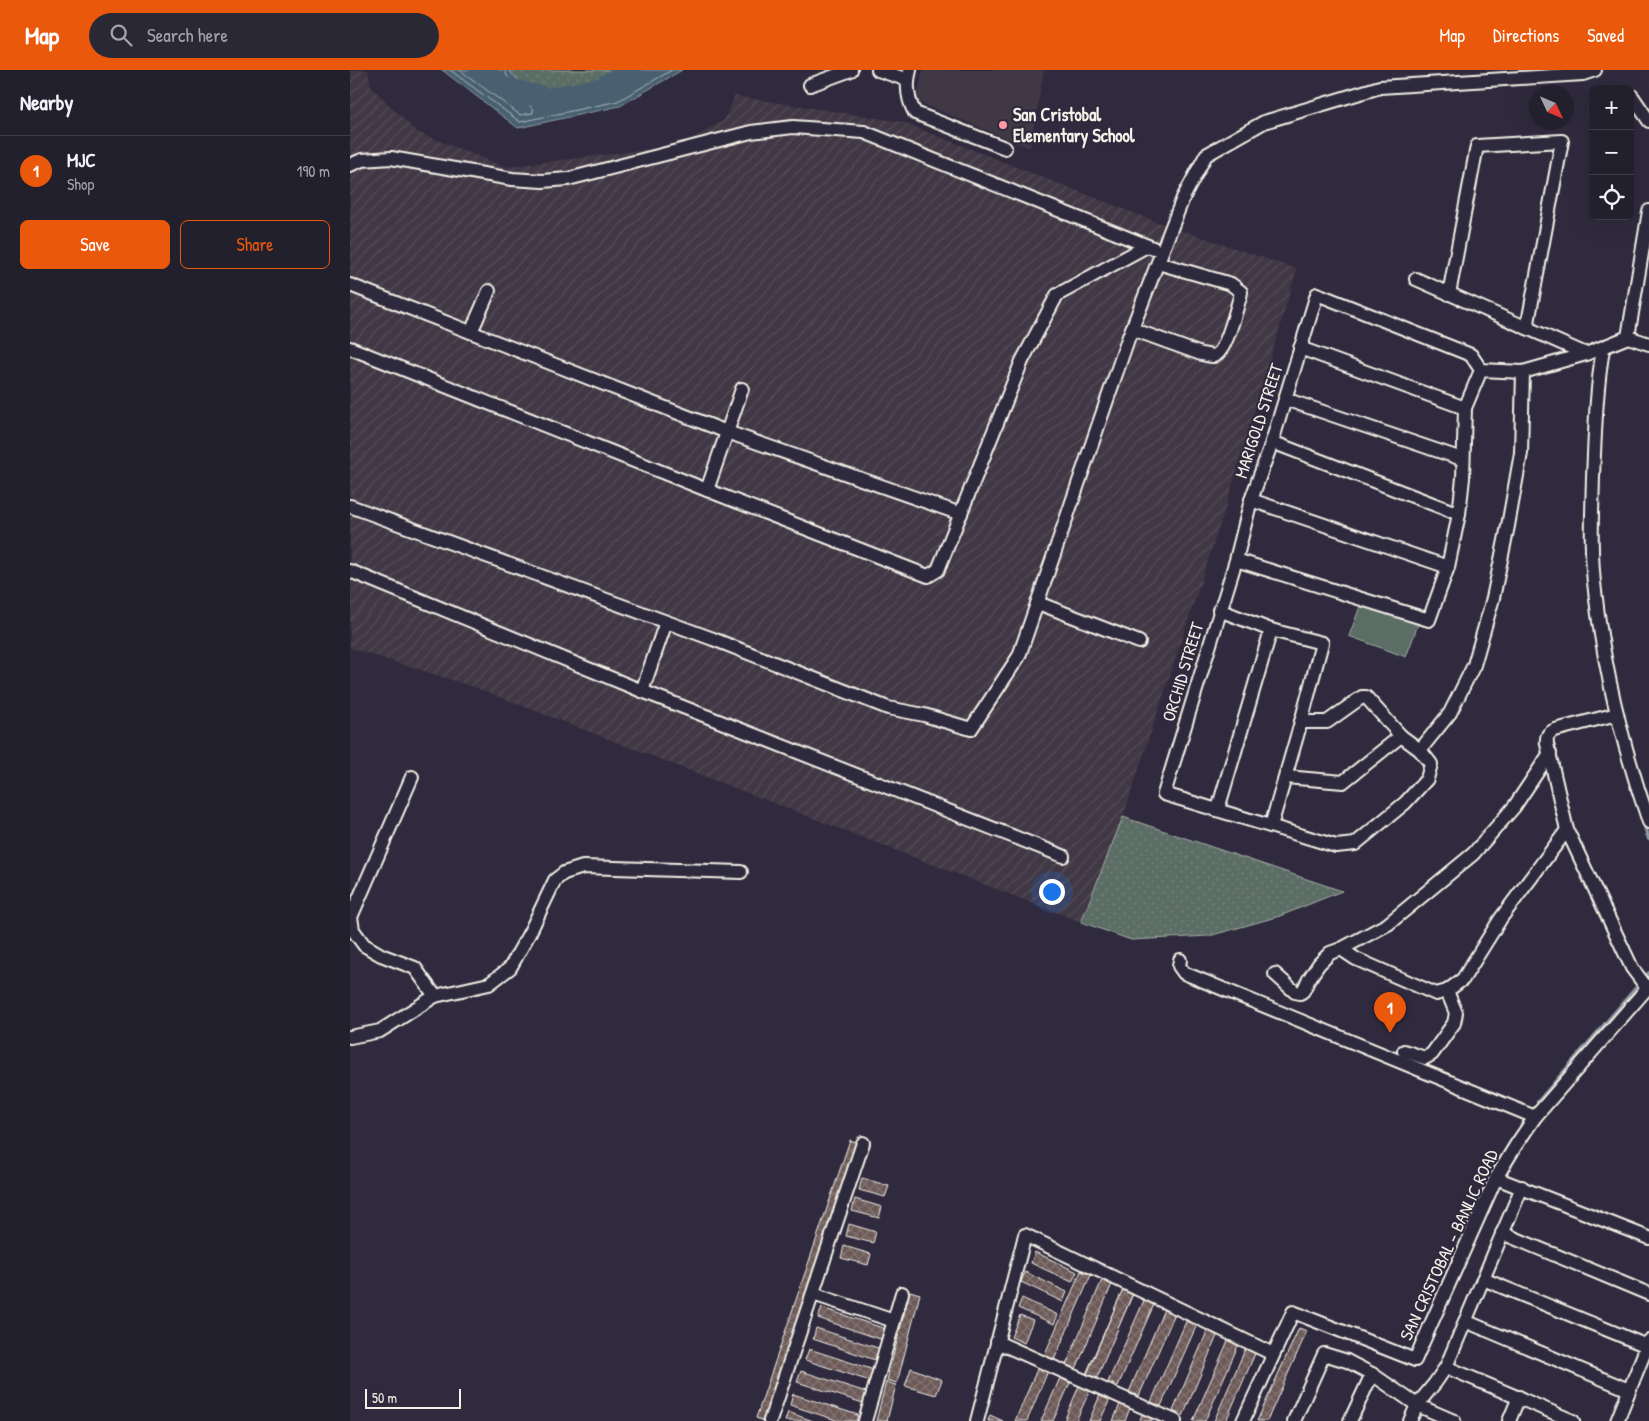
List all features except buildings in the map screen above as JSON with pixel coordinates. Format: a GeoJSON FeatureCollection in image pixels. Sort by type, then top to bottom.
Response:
{"type":"FeatureCollection","features":[{"type":"Feature","properties":{"kind":"street"},"geometry":{"type":"LineString","coordinates":[[810,85],[851,70]]}},
{"type":"Feature","properties":{"kind":"street"},"geometry":{"type":"LineString","coordinates":[[878,70],[909,75],[909,102],[915,113],[1005,148]]}},
{"type":"Feature","properties":{"kind":"street"},"geometry":{"type":"LineString","coordinates":[[350,506],[666,622],[888,708],[924,715],[971,729],[1019,656],[1132,329],[1183,198],[1206,155],[1264,122],[1380,87],[1583,74],[1595,70]]}},
{"type":"Feature","properties":{"kind":"street"},"geometry":{"type":"LineString","coordinates":[[1634,99],[1649,121]]}},
{"type":"Feature","properties":{"kind":"street"},"geometry":{"type":"LineString","coordinates":[[350,165],[362,160],[391,158],[512,179],[542,182],[568,179],[751,132],[793,128],[864,132],[1147,246],[1160,257],[1231,284],[1241,292],[1225,343],[1219,352],[1213,356],[1201,354],[1132,329]]}},
{"type":"Feature","properties":{"kind":"street"},"geometry":{"type":"LineString","coordinates":[[1449,294],[1476,146],[1562,141],[1527,328]]}},
{"type":"Feature","properties":{"kind":"street"},"geometry":{"type":"LineString","coordinates":[[1628,337],[1649,211]]}},
{"type":"Feature","properties":{"kind":"street"},"geometry":{"type":"LineString","coordinates":[[350,348],[928,576],[938,570],[1022,361],[1057,295],[1147,246]]}},
{"type":"Feature","properties":{"kind":"street"},"geometry":{"type":"LineString","coordinates":[[1416,279],[1586,354]]}},
{"type":"Feature","properties":{"kind":"street"},"geometry":{"type":"LineString","coordinates":[[350,285],[728,432],[961,514]]}},
{"type":"Feature","properties":{"kind":"street"},"geometry":{"type":"LineString","coordinates":[[471,332],[489,291]]}},
{"type":"Feature","properties":{"kind":"street","name":"MARIGOLD STREET"},"geometry":{"type":"LineString","coordinates":[[1236,560],[1251,500],[1286,399],[1317,294],[1472,355],[1481,370]]}},
{"type":"Feature","properties":{"kind":"street"},"geometry":{"type":"LineString","coordinates":[[1236,560],[1429,620],[1448,567],[1459,514],[1463,478],[1462,459],[1465,408],[1481,370],[1523,372],[1603,349],[1628,337],[1649,344]]}},
{"type":"Feature","properties":{"kind":"street"},"geometry":{"type":"LineString","coordinates":[[1300,348],[1465,408]]}},
{"type":"Feature","properties":{"kind":"street"},"geometry":{"type":"LineString","coordinates":[[1603,349],[1596,412],[1592,524],[1594,590],[1602,641],[1627,757],[1649,822]]}},
{"type":"Feature","properties":{"kind":"street"},"geometry":{"type":"LineString","coordinates":[[1420,750],[1450,713],[1474,665],[1493,598],[1508,526],[1520,453],[1523,372]]}},
{"type":"Feature","properties":{"kind":"street"},"geometry":{"type":"LineString","coordinates":[[707,490],[742,389]]}},
{"type":"Feature","properties":{"kind":"street"},"geometry":{"type":"LineString","coordinates":[[1286,399],[1462,459]]}},
{"type":"Feature","properties":{"kind":"street"},"geometry":{"type":"LineString","coordinates":[[1272,442],[1459,514]]}},
{"type":"Feature","properties":{"kind":"street"},"geometry":{"type":"LineString","coordinates":[[1251,500],[1448,567]]}},
{"type":"Feature","properties":{"kind":"street","name":"ORCHID STREET"},"geometry":{"type":"LineString","coordinates":[[1218,809],[1164,794],[1236,560]]}},
{"type":"Feature","properties":{"kind":"street"},"geometry":{"type":"LineString","coordinates":[[350,571],[642,691],[1063,856]]}},
{"type":"Feature","properties":{"kind":"street"},"geometry":{"type":"LineString","coordinates":[[1038,603],[1139,642]]}},
{"type":"Feature","properties":{"kind":"street"},"geometry":{"type":"LineString","coordinates":[[1220,610],[1271,630],[1322,643],[1302,722],[1271,826]]}},
{"type":"Feature","properties":{"kind":"street"},"geometry":{"type":"LineString","coordinates":[[642,691],[666,622]]}},
{"type":"Feature","properties":{"kind":"street"},"geometry":{"type":"LineString","coordinates":[[1271,630],[1218,809],[1336,846],[1355,844],[1406,803],[1427,779],[1431,764],[1420,750],[1401,736],[1366,697],[1362,696],[1327,722],[1302,722]]}},
{"type":"Feature","properties":{"kind":"street"},"geometry":{"type":"LineString","coordinates":[[1617,714],[1555,730],[1546,737],[1568,830],[1632,968],[1648,987]]}},
{"type":"Feature","properties":{"kind":"street"},"geometry":{"type":"LineString","coordinates":[[1286,777],[1343,782],[1401,736]]}},
{"type":"Feature","properties":{"kind":"street"},"geometry":{"type":"LineString","coordinates":[[1275,974],[1295,992],[1300,993],[1319,964],[1330,953],[1388,924],[1474,854],[1514,807],[1550,753]]}},
{"type":"Feature","properties":{"kind":"street"},"geometry":{"type":"LineString","coordinates":[[412,777],[351,917],[353,930],[364,945],[381,955],[415,968],[435,996]]}},
{"type":"Feature","properties":{"kind":"street"},"geometry":{"type":"LineString","coordinates":[[1341,949],[1356,959],[1436,994],[1447,991],[1463,978],[1501,918],[1568,830]]}},
{"type":"Feature","properties":{"kind":"street"},"geometry":{"type":"LineString","coordinates":[[350,1037],[380,1031],[435,996],[489,984],[510,968],[555,880],[564,873],[582,867],[741,872]]}},
{"type":"Feature","properties":{"kind":"street"},"geometry":{"type":"LineString","coordinates":[[1180,960],[1179,966],[1184,973],[1535,1117]]}},
{"type":"Feature","properties":{"kind":"street","name":"SAN CRISTOBAL - BANLIC ROAD"},"geometry":{"type":"LineString","coordinates":[[1273,1354],[1293,1312],[1414,1360],[1496,1178],[1535,1117],[1648,987]]}},
{"type":"Feature","properties":{"kind":"street"},"geometry":{"type":"LineString","coordinates":[[1404,1051],[1425,1058],[1432,1054],[1454,1023],[1456,1014],[1447,991]]}},
{"type":"Feature","properties":{"kind":"street"},"geometry":{"type":"LineString","coordinates":[[770,1421],[863,1143]]}},
{"type":"Feature","properties":{"kind":"street"},"geometry":{"type":"LineString","coordinates":[[1496,1178],[1649,1238]]}},
{"type":"Feature","properties":{"kind":"street"},"geometry":{"type":"LineString","coordinates":[[1410,1421],[1417,1405],[1446,1367],[1522,1187]]}},
{"type":"Feature","properties":{"kind":"street"},"geometry":{"type":"LineString","coordinates":[[1502,1233],[1649,1294]]}},
{"type":"Feature","properties":{"kind":"street"},"geometry":{"type":"LineString","coordinates":[[977,1421],[1025,1235],[1273,1354],[1243,1421]]}},
{"type":"Feature","properties":{"kind":"street"},"geometry":{"type":"LineString","coordinates":[[1483,1279],[1648,1344],[1617,1421]]}},
{"type":"Feature","properties":{"kind":"street"},"geometry":{"type":"LineString","coordinates":[[864,1421],[902,1293]]}},
{"type":"Feature","properties":{"kind":"street"},"geometry":{"type":"LineString","coordinates":[[812,1294],[894,1321]]}},
{"type":"Feature","properties":{"kind":"street"},"geometry":{"type":"LineString","coordinates":[[1465,1320],[1629,1390]]}},
{"type":"Feature","properties":{"kind":"street"},"geometry":{"type":"LineString","coordinates":[[997,1342],[1175,1421]]}},
{"type":"Feature","properties":{"kind":"street"},"geometry":{"type":"LineString","coordinates":[[1294,1421],[1324,1354],[1347,1360],[1372,1374],[1417,1405],[1454,1421]]}},
{"type":"Feature","properties":{"kind":"street"},"geometry":{"type":"LineString","coordinates":[[1446,1367],[1519,1397],[1566,1420]]}},
{"type":"Feature","properties":{"kind":"street"},"geometry":{"type":"LineString","coordinates":[[1350,1421],[1372,1374]]}},
{"type":"Feature","properties":{"kind":"street"},"geometry":{"type":"LineString","coordinates":[[1509,1421],[1519,1397]]}},
{"type":"Feature","properties":{"kind":"shaded area"},"geometry":{"type":"Polygon","coordinates":[[[350,70],[368,70],[371,87],[417,132],[505,167],[682,145],[724,120],[735,96],[902,122],[1154,221],[1297,269],[1229,497],[1123,817],[1081,922],[471,686],[350,648],[350,70]]]}},
{"type":"Feature","properties":{"kind":"shaded area","name":"San Cristobal Elementary School"},"geometry":{"type":"Polygon","coordinates":[[[923,70],[1044,70],[1030,148],[916,101],[923,70]]]}},
{"type":"Feature","properties":{"kind":"green space"},"geometry":{"type":"Polygon","coordinates":[[[508,70],[633,70],[588,93],[541,102],[508,70]]]}},
{"type":"Feature","properties":{"kind":"green space"},"geometry":{"type":"Polygon","coordinates":[[[1362,601],[1419,622],[1406,657],[1349,636],[1362,601]]]}},
{"type":"Feature","properties":{"kind":"green space"},"geometry":{"type":"Polygon","coordinates":[[[1123,817],[1342,891],[1280,916],[1209,936],[1131,940],[1081,922],[1123,817]]]}},
{"type":"Feature","properties":{"kind":"water"},"geometry":{"type":"Polygon","coordinates":[[[442,70],[508,70],[541,102],[588,93],[633,70],[682,70],[620,106],[518,128],[442,70]]]}},
{"type":"Feature","properties":{"kind":"waterway"},"geometry":{"type":"LineString","coordinates":[[480,70],[504,88],[549,99],[602,88],[631,70]]}},
{"type":"Feature","properties":{"kind":"waterway"},"geometry":{"type":"LineString","coordinates":[[1615,731],[1624,762]]}},
{"type":"Feature","properties":{"kind":"waterway"},"geometry":{"type":"LineString","coordinates":[[1644,824],[1649,839]]}},
{"type":"Feature","properties":{"kind":"waterway"},"geometry":{"type":"LineString","coordinates":[[1538,1102],[1649,973]]}},
{"type":"Feature","properties":{"kind":"place","name":"San Cristobal Elementary School"},"geometry":{"type":"Point","coordinates":[1003,125]}},
{"type":"Feature","properties":{"kind":"place","name":"MJC"},"geometry":{"type":"Point","coordinates":[1390,1033]}}]}
